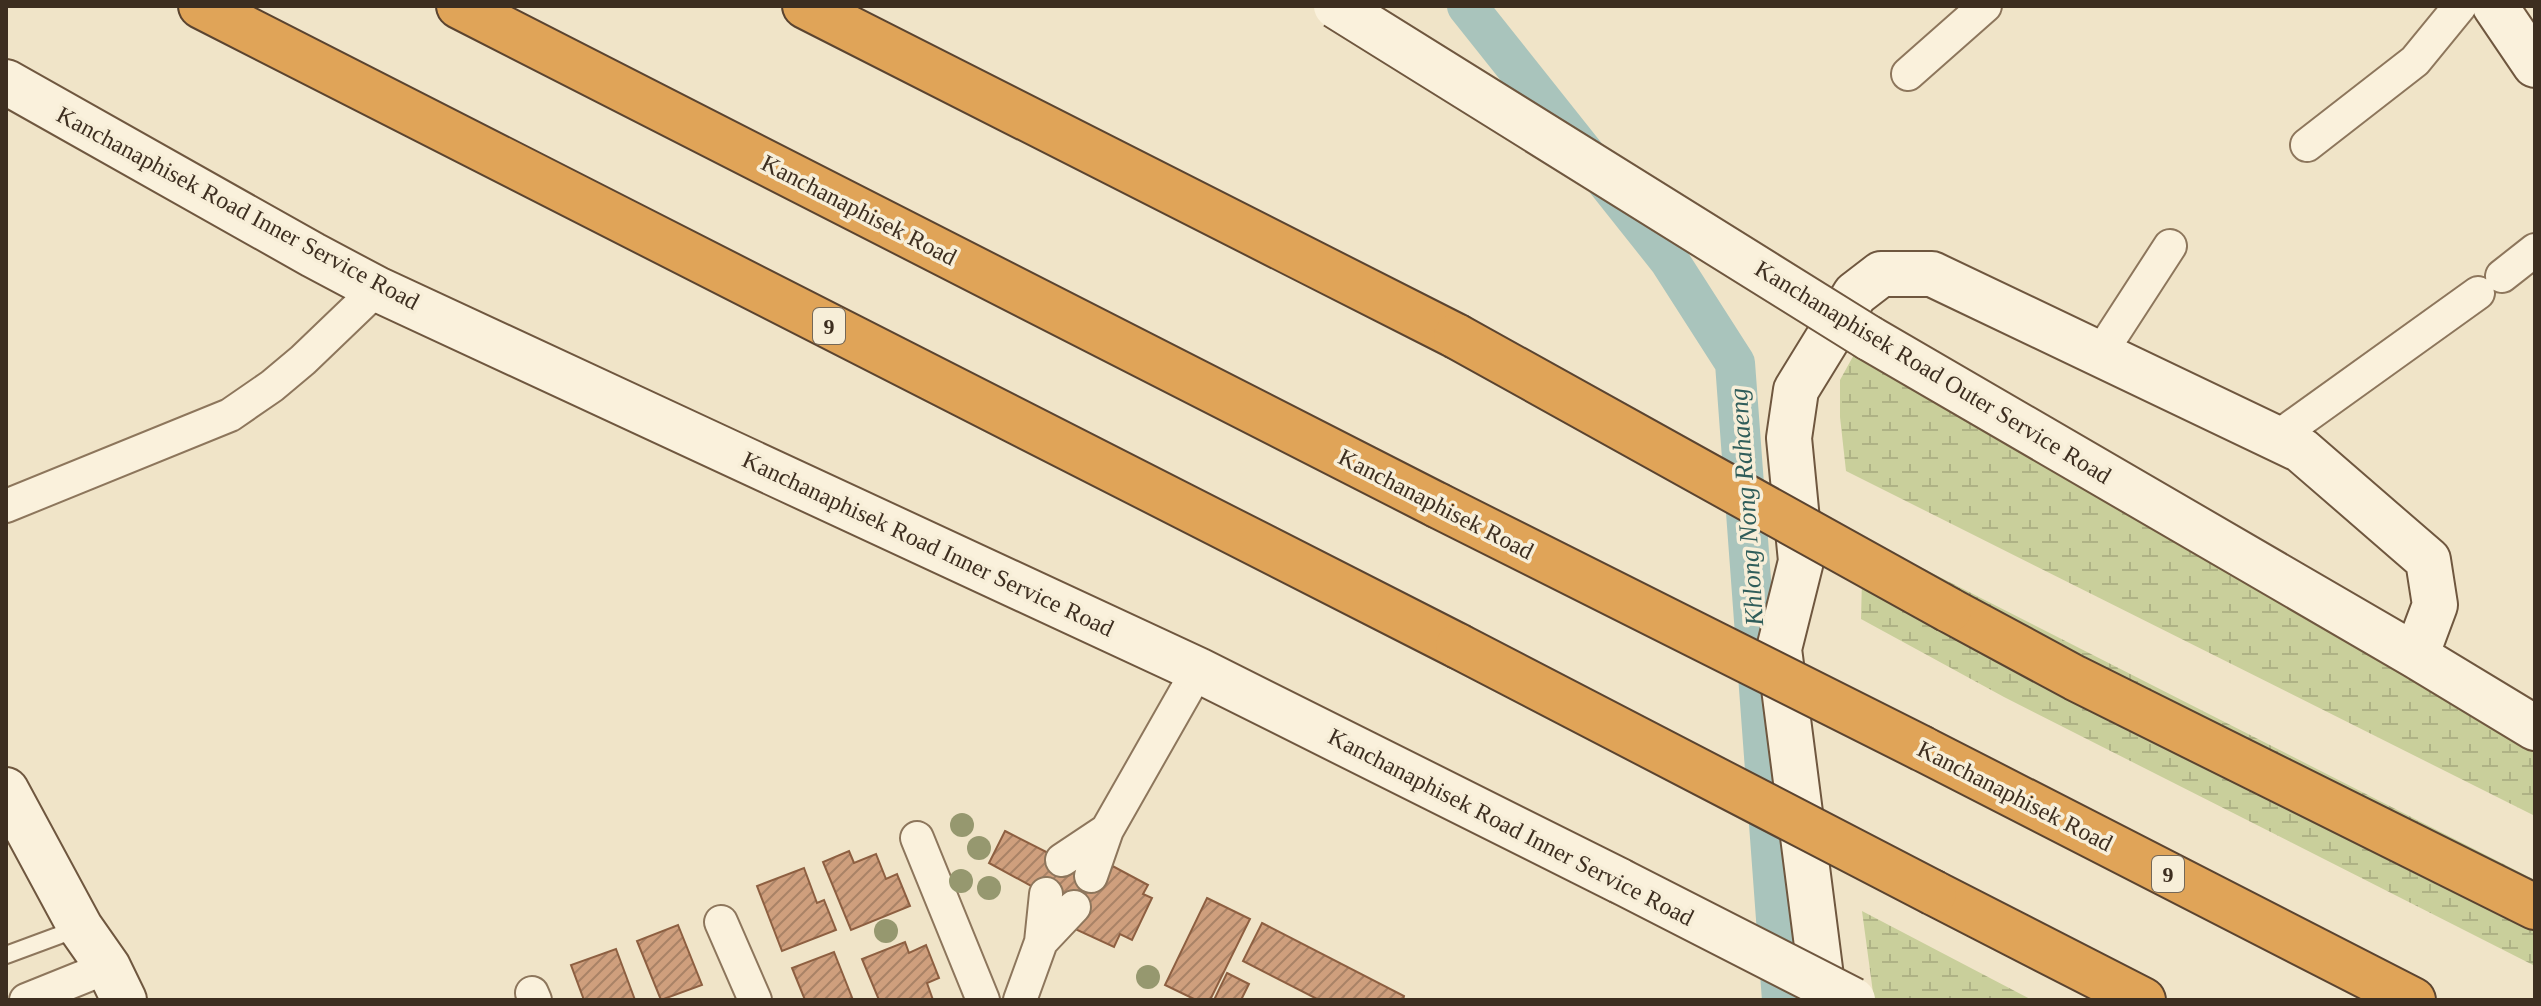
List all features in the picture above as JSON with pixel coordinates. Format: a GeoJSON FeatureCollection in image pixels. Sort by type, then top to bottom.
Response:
{"type":"FeatureCollection","features":[{"type":"Feature","properties":{"kind":"highway","name":"9"},"geometry":{"type":"LineString","coordinates":[[201,6],[1458,646],[2143,1000]]}},
{"type":"Feature","properties":{"kind":"highway","name":"Kanchanaphisek Road"},"geometry":{"type":"LineString","coordinates":[[459,6],[2413,1000]]}},
{"type":"Feature","properties":{"kind":"highway"},"geometry":{"type":"LineString","coordinates":[[805,6],[1456,336],[2075,678],[2535,907]]}},
{"type":"Feature","properties":{"kind":"main road","name":"Kanchanaphisek Road Outer Service Road"},"geometry":{"type":"LineString","coordinates":[[1336,6],[1869,338],[2535,728]]}},
{"type":"Feature","properties":{"kind":"main road"},"geometry":{"type":"LineString","coordinates":[[2495,6],[2535,65]]}},
{"type":"Feature","properties":{"kind":"main road","name":"Kanchanaphisek Road Inner Service Road"},"geometry":{"type":"LineString","coordinates":[[6,82],[377,289],[1198,670],[1853,1000]]}},
{"type":"Feature","properties":{"kind":"main road"},"geometry":{"type":"LineString","coordinates":[[1824,1000],[1779,649],[1801,561],[1789,438],[1796,390],[1855,294],[1881,274],[1932,274],[2301,450],[2428,560],[2435,605],[2416,656]]}},
{"type":"Feature","properties":{"kind":"main road"},"geometry":{"type":"LineString","coordinates":[[6,790],[80,927],[116,984]]}},
{"type":"Feature","properties":{"kind":"street"},"geometry":{"type":"LineString","coordinates":[[1908,74],[1985,6]]}},
{"type":"Feature","properties":{"kind":"street"},"geometry":{"type":"LineString","coordinates":[[2307,145],[2415,61],[2460,6]]}},
{"type":"Feature","properties":{"kind":"street"},"geometry":{"type":"LineString","coordinates":[[2100,354],[2170,246]]}},
{"type":"Feature","properties":{"kind":"street"},"geometry":{"type":"LineString","coordinates":[[2276,438],[2535,250]]}},
{"type":"Feature","properties":{"kind":"street"},"geometry":{"type":"LineString","coordinates":[[6,506],[230,415],[303,360],[377,289]]}},
{"type":"Feature","properties":{"kind":"street"},"geometry":{"type":"LineString","coordinates":[[1091,876],[1107,830],[1198,670]]}},
{"type":"Feature","properties":{"kind":"street"},"geometry":{"type":"LineString","coordinates":[[1062,860],[1107,830]]}},
{"type":"Feature","properties":{"kind":"street"},"geometry":{"type":"LineString","coordinates":[[917,838],[983,1000]]}},
{"type":"Feature","properties":{"kind":"street"},"geometry":{"type":"LineString","coordinates":[[1020,1000],[1060,900]]}},
{"type":"Feature","properties":{"kind":"street"},"geometry":{"type":"LineString","coordinates":[[721,922],[755,1000]]}},
{"type":"Feature","properties":{"kind":"street"},"geometry":{"type":"LineString","coordinates":[[26,1000],[116,984]]}},
{"type":"Feature","properties":{"kind":"lane"},"geometry":{"type":"LineString","coordinates":[[6,955],[80,927]]}},
{"type":"Feature","properties":{"kind":"green space"},"geometry":{"type":"Polygon","coordinates":[[[1856,351],[2535,738],[2535,816],[1846,471],[1840,417],[1840,380],[1856,351]]]}},
{"type":"Feature","properties":{"kind":"green space"},"geometry":{"type":"Polygon","coordinates":[[[1863,538],[2535,880],[2535,966],[2004,697],[1861,619],[1863,538]]]}},
{"type":"Feature","properties":{"kind":"green space"},"geometry":{"type":"Polygon","coordinates":[[[1862,911],[2032,1000],[1874,1000],[1862,911]]]}},
{"type":"Feature","properties":{"kind":"building"},"geometry":{"type":"Polygon","coordinates":[[[1005,831],[1062,860],[1107,863],[1148,885],[1143,894],[1152,898],[1132,940],[1120,934],[1114,947],[1075,929],[1046,894],[989,863],[1005,831]]]}},
{"type":"Feature","properties":{"kind":"building"},"geometry":{"type":"Polygon","coordinates":[[[849,851],[854,863],[876,854],[886,879],[897,874],[910,906],[851,930],[823,862],[849,851]]]}},
{"type":"Feature","properties":{"kind":"building"},"geometry":{"type":"Polygon","coordinates":[[[804,868],[817,903],[824,900],[836,930],[782,951],[757,886],[804,868]]]}},
{"type":"Feature","properties":{"kind":"building"},"geometry":{"type":"Polygon","coordinates":[[[1207,898],[1250,919],[1210,1000],[1196,1000],[1165,985],[1207,898]]]}},
{"type":"Feature","properties":{"kind":"building"},"geometry":{"type":"Polygon","coordinates":[[[1262,923],[1404,996],[1403,1000],[1319,1000],[1243,961],[1262,923]]]}},
{"type":"Feature","properties":{"kind":"building"},"geometry":{"type":"Polygon","coordinates":[[[678,925],[702,985],[661,1000],[637,941],[678,925]]]}},
{"type":"Feature","properties":{"kind":"building"},"geometry":{"type":"Polygon","coordinates":[[[905,942],[909,953],[926,945],[939,978],[927,983],[933,1000],[879,1000],[862,959],[905,942]]]}},
{"type":"Feature","properties":{"kind":"building"},"geometry":{"type":"Polygon","coordinates":[[[616,949],[635,1000],[584,1000],[571,965],[616,949]]]}},
{"type":"Feature","properties":{"kind":"building"},"geometry":{"type":"Polygon","coordinates":[[[834,952],[853,1000],[805,1000],[792,968],[834,952]]]}},
{"type":"Feature","properties":{"kind":"building"},"geometry":{"type":"Polygon","coordinates":[[[1227,973],[1249,984],[1241,1000],[1214,1000],[1227,973]]]}},
{"type":"Feature","properties":{"kind":"waterway","name":"Khlong Nong Rahaeng"},"geometry":{"type":"LineString","coordinates":[[1467,6],[1669,260],[1735,363],[1782,1000]]}}]}
